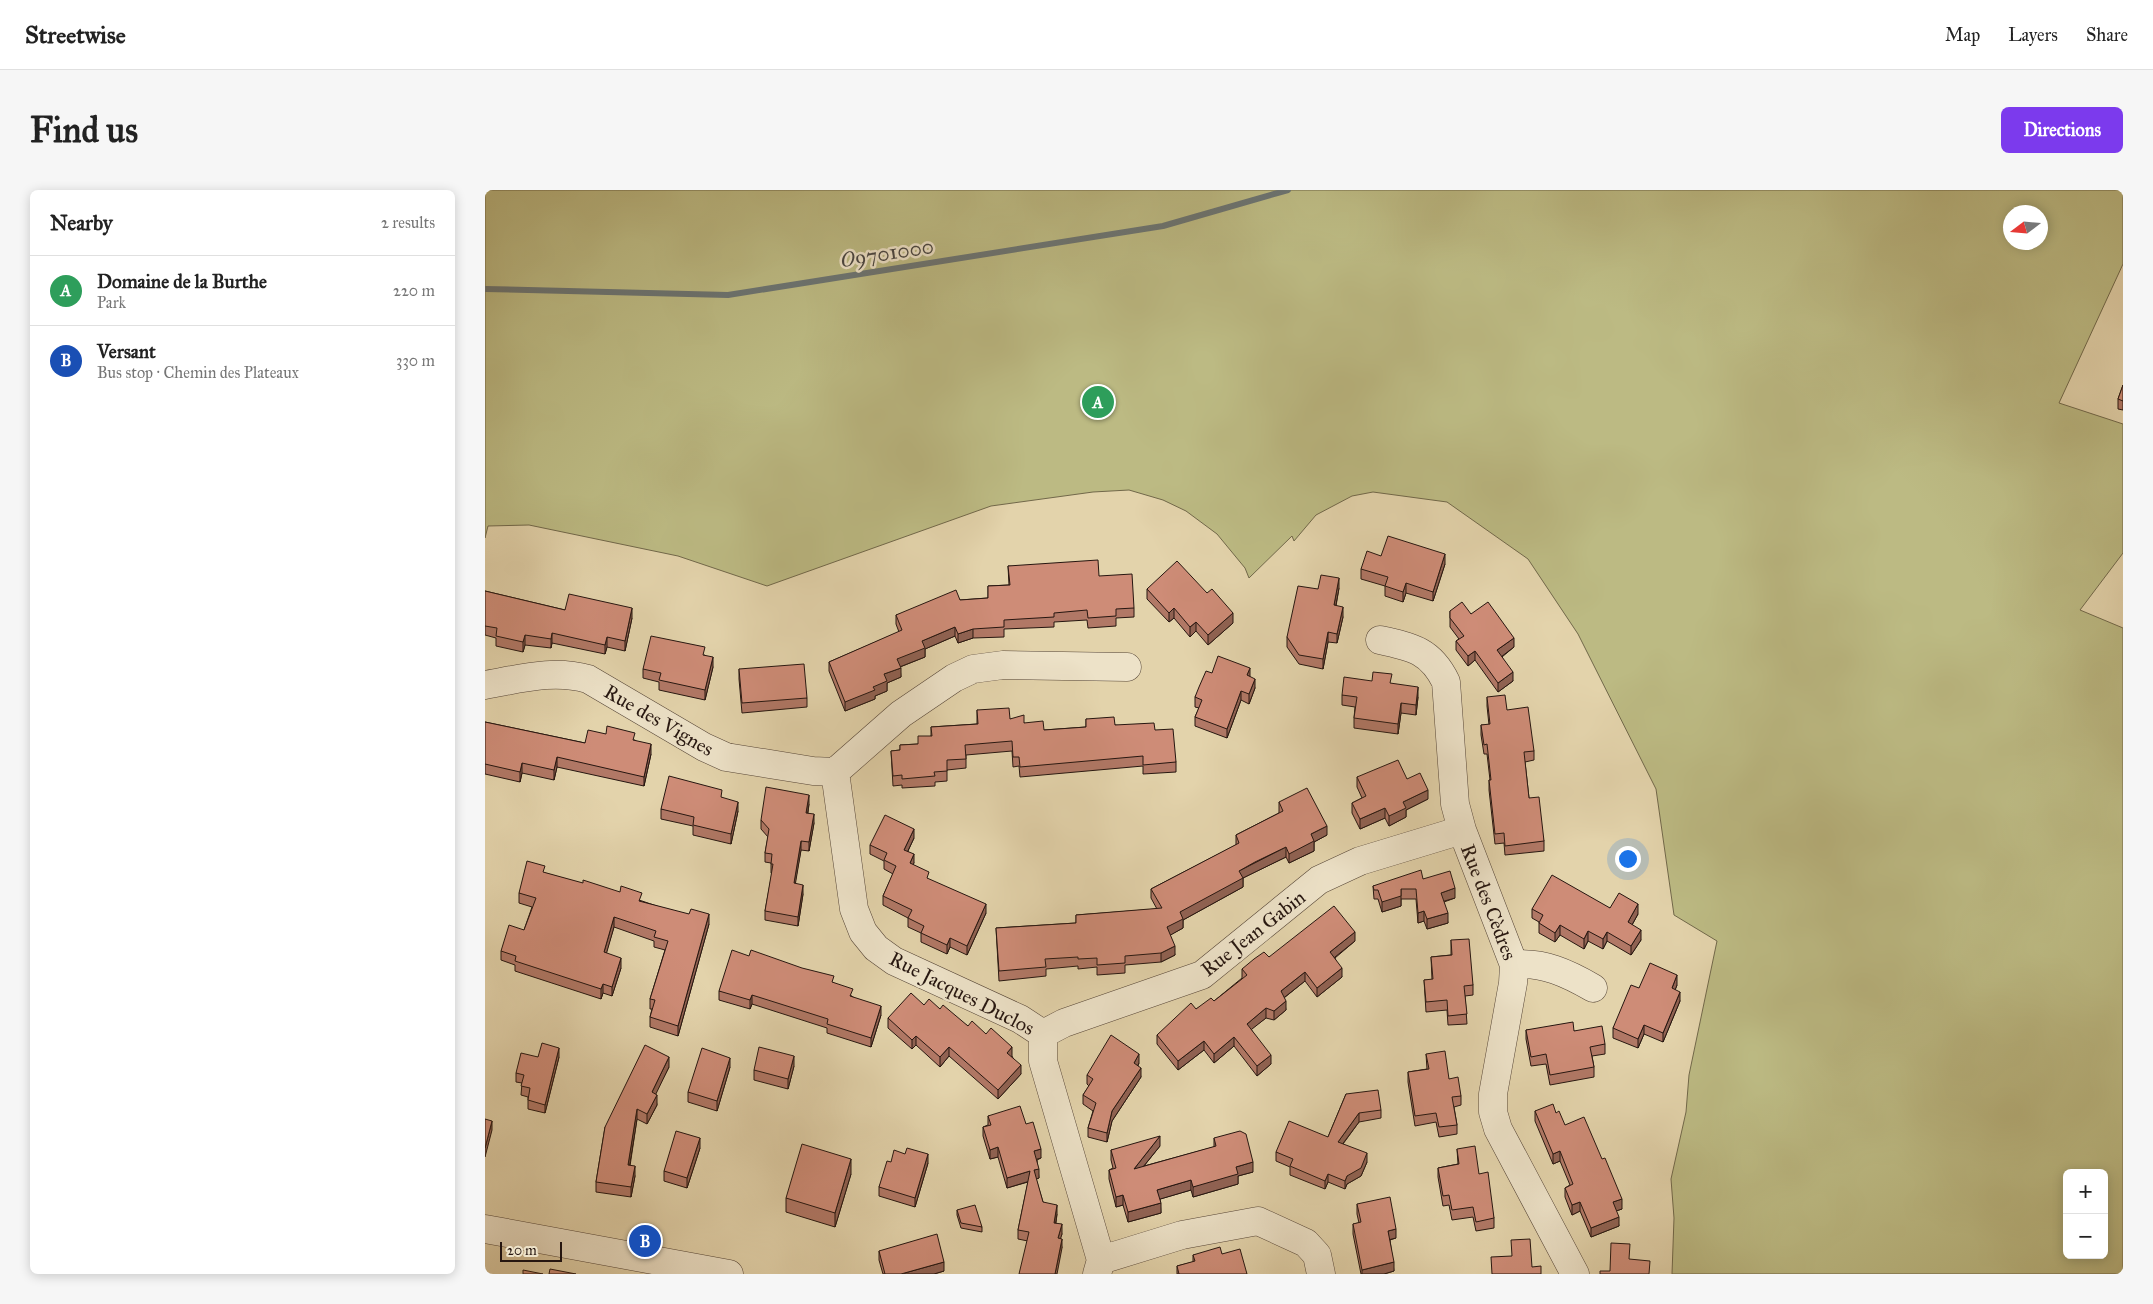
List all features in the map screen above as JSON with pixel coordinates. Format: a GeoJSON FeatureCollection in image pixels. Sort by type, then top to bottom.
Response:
{"type":"FeatureCollection","features":[{"type":"Feature","properties":{"kind":"street","name":"Rue des Cèdres"},"geometry":{"type":"LineString","coordinates":[[1380,640],[1408,646],[1429,656],[1439,667],[1447,682],[1455,804],[1462,830],[1514,965],[1513,983],[1493,1094],[1493,1112],[1498,1129],[1575,1274]]}},
{"type":"Feature","properties":{"kind":"street"},"geometry":{"type":"LineString","coordinates":[[835,772],[901,714],[954,678],[973,669],[1003,665],[1127,667]]}},
{"type":"Feature","properties":{"kind":"street","name":"Rue des Vignes"},"geometry":{"type":"LineString","coordinates":[[485,685],[552,674],[571,674],[588,679],[704,747],[726,757],[813,771],[835,772]]}},
{"type":"Feature","properties":{"kind":"street","name":"Rue Jacques Duclos"},"geometry":{"type":"LineString","coordinates":[[835,772],[854,909],[863,932],[876,948],[894,961],[1020,1018],[1043,1034],[1043,1061],[1099,1267]]}},
{"type":"Feature","properties":{"kind":"street","name":"Rue Jean Gabin"},"geometry":{"type":"LineString","coordinates":[[1043,1034],[1064,1023],[1202,976],[1319,880],[1338,870],[1462,830]]}},
{"type":"Feature","properties":{"kind":"street"},"geometry":{"type":"LineString","coordinates":[[1514,965],[1526,963],[1567,973],[1593,988]]}},
{"type":"Feature","properties":{"kind":"street"},"geometry":{"type":"LineString","coordinates":[[1099,1267],[1182,1236],[1258,1221],[1306,1243],[1317,1254],[1321,1274]]}},
{"type":"Feature","properties":{"kind":"street"},"geometry":{"type":"LineString","coordinates":[[485,1229],[629,1264],[729,1274]]}},
{"type":"Feature","properties":{"kind":"shaded area"},"geometry":{"type":"Polygon","coordinates":[[[485,190],[2123,190],[2123,264],[2059,403],[2123,424],[2123,553],[2080,610],[2123,628],[2123,1274],[1672,1274],[1674,1218],[1671,1179],[1686,1112],[1689,1075],[1717,941],[1674,915],[1656,789],[1578,634],[1528,559],[1447,502],[1373,492],[1352,496],[1316,515],[1294,541],[1292,536],[1249,578],[1245,568],[1217,534],[1186,511],[1163,500],[1129,490],[1093,492],[991,506],[767,586],[678,556],[529,525],[488,526],[485,538],[485,190]]]}},
{"type":"Feature","properties":{"kind":"building"},"geometry":{"type":"Polygon","coordinates":[[[2123,385],[2123,401],[2118,399],[2123,385]]]}},
{"type":"Feature","properties":{"kind":"building"},"geometry":{"type":"Polygon","coordinates":[[[1388,536],[1445,554],[1433,592],[1406,583],[1403,592],[1385,586],[1388,577],[1361,569],[1367,551],[1381,556],[1388,536]]]}},
{"type":"Feature","properties":{"kind":"building"},"geometry":{"type":"Polygon","coordinates":[[[1098,560],[1099,576],[1132,574],[1134,608],[1116,609],[1116,616],[1088,618],[1087,610],[1054,613],[1054,617],[1004,620],[1004,627],[973,629],[958,634],[955,627],[922,641],[925,648],[897,659],[901,668],[884,674],[887,681],[873,687],[875,690],[845,702],[829,662],[902,630],[896,615],[956,590],[960,600],[988,598],[988,586],[1010,585],[1008,566],[1098,560]]]}},
{"type":"Feature","properties":{"kind":"building"},"geometry":{"type":"Polygon","coordinates":[[[1177,561],[1207,593],[1212,589],[1233,613],[1208,635],[1196,622],[1190,627],[1174,608],[1169,613],[1147,589],[1177,561]]]}},
{"type":"Feature","properties":{"kind":"building"},"geometry":{"type":"Polygon","coordinates":[[[1321,575],[1339,578],[1334,605],[1343,607],[1337,634],[1328,632],[1323,659],[1299,655],[1287,637],[1298,586],[1318,589],[1321,575]]]}},
{"type":"Feature","properties":{"kind":"building"},"geometry":{"type":"Polygon","coordinates":[[[485,591],[565,610],[569,594],[632,608],[625,641],[607,637],[605,645],[552,633],[551,639],[525,635],[523,642],[496,636],[497,628],[485,626],[485,591]]]}},
{"type":"Feature","properties":{"kind":"building"},"geometry":{"type":"Polygon","coordinates":[[[1462,602],[1471,614],[1488,602],[1514,638],[1497,650],[1513,672],[1498,683],[1475,651],[1468,656],[1456,641],[1464,636],[1450,618],[1450,611],[1462,602]]]}},
{"type":"Feature","properties":{"kind":"building"},"geometry":{"type":"Polygon","coordinates":[[[651,636],[705,647],[703,655],[713,657],[705,690],[659,680],[661,673],[643,669],[651,636]]]}},
{"type":"Feature","properties":{"kind":"building"},"geometry":{"type":"Polygon","coordinates":[[[1218,656],[1250,668],[1247,675],[1255,679],[1249,694],[1241,691],[1227,729],[1195,717],[1202,700],[1195,697],[1206,671],[1212,673],[1218,656]]]}},
{"type":"Feature","properties":{"kind":"building"},"geometry":{"type":"Polygon","coordinates":[[[804,664],[807,698],[742,703],[739,669],[804,664]]]}},
{"type":"Feature","properties":{"kind":"building"},"geometry":{"type":"Polygon","coordinates":[[[1373,672],[1392,674],[1390,683],[1418,687],[1416,705],[1401,703],[1398,724],[1354,718],[1357,697],[1342,695],[1344,677],[1372,681],[1373,672]]]}},
{"type":"Feature","properties":{"kind":"building"},"geometry":{"type":"Polygon","coordinates":[[[1505,695],[1507,710],[1528,707],[1534,751],[1524,752],[1529,798],[1539,797],[1544,841],[1505,846],[1504,833],[1495,834],[1487,744],[1484,745],[1481,725],[1490,724],[1487,697],[1505,695]]]}},
{"type":"Feature","properties":{"kind":"building"},"geometry":{"type":"Polygon","coordinates":[[[1009,708],[1010,719],[1024,715],[1024,723],[1043,721],[1044,730],[1086,727],[1086,719],[1114,717],[1115,725],[1154,723],[1155,730],[1173,729],[1176,762],[1143,765],[1143,756],[1020,767],[1019,757],[1013,757],[1012,741],[965,745],[966,759],[947,760],[947,771],[934,772],[935,776],[902,779],[902,775],[893,776],[891,751],[900,750],[900,745],[918,744],[918,736],[932,736],[931,727],[978,724],[977,710],[1009,708]]]}},
{"type":"Feature","properties":{"kind":"building"},"geometry":{"type":"Polygon","coordinates":[[[485,722],[585,743],[588,730],[606,734],[607,726],[635,733],[633,740],[651,744],[644,777],[557,757],[554,770],[522,763],[520,772],[485,764],[485,722]]]}},
{"type":"Feature","properties":{"kind":"building"},"geometry":{"type":"Polygon","coordinates":[[[1398,760],[1407,779],[1420,773],[1428,790],[1403,802],[1406,808],[1389,816],[1385,808],[1360,819],[1352,803],[1366,796],[1357,777],[1398,760]]]}},
{"type":"Feature","properties":{"kind":"building"},"geometry":{"type":"Polygon","coordinates":[[[669,776],[722,790],[721,797],[738,802],[731,834],[693,825],[694,817],[661,809],[669,776]]]}},
{"type":"Feature","properties":{"kind":"building"},"geometry":{"type":"Polygon","coordinates":[[[766,787],[809,795],[806,813],[814,814],[809,842],[801,841],[794,883],[803,885],[798,917],[765,911],[773,864],[771,864],[772,854],[765,853],[769,829],[761,820],[766,787]]]}},
{"type":"Feature","properties":{"kind":"building"},"geometry":{"type":"Polygon","coordinates":[[[1307,788],[1327,826],[1311,834],[1314,841],[1289,854],[1286,847],[1255,862],[1239,871],[1243,878],[1180,912],[1183,919],[1167,927],[1175,946],[1161,953],[1125,956],[1125,963],[1097,965],[1097,958],[1078,959],[1078,957],[1045,959],[1046,967],[999,971],[996,928],[1076,923],[1076,915],[1162,908],[1151,889],[1239,843],[1236,835],[1283,811],[1279,802],[1307,788]]]}},
{"type":"Feature","properties":{"kind":"building"},"geometry":{"type":"Polygon","coordinates":[[[885,815],[914,829],[904,850],[914,854],[910,863],[929,872],[927,878],[986,904],[967,946],[950,938],[947,945],[921,933],[924,926],[908,918],[912,910],[883,896],[896,866],[884,860],[887,853],[870,845],[885,815]]]}},
{"type":"Feature","properties":{"kind":"building"},"geometry":{"type":"Polygon","coordinates":[[[527,861],[545,866],[543,872],[583,883],[583,880],[620,892],[621,886],[642,893],[639,901],[689,914],[691,909],[709,914],[678,1026],[650,1017],[655,1000],[650,999],[668,941],[654,937],[656,931],[614,917],[604,952],[621,958],[612,987],[603,984],[601,989],[515,961],[516,956],[501,951],[509,925],[524,930],[536,898],[519,893],[527,861]]]}},
{"type":"Feature","properties":{"kind":"building"},"geometry":{"type":"Polygon","coordinates":[[[1421,870],[1423,879],[1450,871],[1455,888],[1441,893],[1448,913],[1427,919],[1424,911],[1418,913],[1416,889],[1401,889],[1401,896],[1382,902],[1378,890],[1374,890],[1373,886],[1421,870]]]}},
{"type":"Feature","properties":{"kind":"building"},"geometry":{"type":"Polygon","coordinates":[[[1552,875],[1610,908],[1619,893],[1638,904],[1628,922],[1641,930],[1631,946],[1607,932],[1603,939],[1588,931],[1584,939],[1560,925],[1555,933],[1539,923],[1543,915],[1532,909],[1552,875]]]}},
{"type":"Feature","properties":{"kind":"building"},"geometry":{"type":"Polygon","coordinates":[[[1334,906],[1355,932],[1330,952],[1342,968],[1317,988],[1305,972],[1281,991],[1286,1001],[1274,1011],[1266,1008],[1247,1024],[1271,1055],[1257,1066],[1234,1037],[1214,1054],[1204,1041],[1178,1061],[1157,1035],[1191,1003],[1196,1009],[1211,998],[1214,1001],[1247,975],[1242,969],[1254,959],[1264,952],[1269,957],[1334,906]]]}},
{"type":"Feature","properties":{"kind":"building"},"geometry":{"type":"Polygon","coordinates":[[[1469,939],[1473,985],[1464,986],[1467,1014],[1448,1016],[1447,1000],[1426,1002],[1424,980],[1433,979],[1431,957],[1452,955],[1451,940],[1469,939]]]}},
{"type":"Feature","properties":{"kind":"building"},"geometry":{"type":"Polygon","coordinates":[[[732,950],[749,956],[751,950],[802,968],[834,976],[832,982],[853,989],[850,996],[881,1006],[871,1038],[827,1024],[828,1019],[752,995],[750,1000],[719,991],[732,950]]]}},
{"type":"Feature","properties":{"kind":"building"},"geometry":{"type":"Polygon","coordinates":[[[1650,963],[1677,975],[1672,988],[1680,992],[1663,1033],[1644,1025],[1638,1039],[1613,1028],[1631,985],[1639,988],[1650,963]]]}},
{"type":"Feature","properties":{"kind":"building"},"geometry":{"type":"Polygon","coordinates":[[[911,993],[924,1005],[929,999],[940,1009],[943,1005],[968,1026],[972,1021],[986,1034],[991,1028],[1012,1047],[1007,1053],[1021,1065],[998,1090],[949,1047],[940,1057],[916,1036],[912,1040],[888,1018],[911,993]]]}},
{"type":"Feature","properties":{"kind":"building"},"geometry":{"type":"Polygon","coordinates":[[[1573,1022],[1574,1031],[1602,1026],[1605,1044],[1590,1047],[1594,1067],[1550,1075],[1546,1054],[1531,1057],[1526,1030],[1573,1022]]]}},
{"type":"Feature","properties":{"kind":"building"},"geometry":{"type":"Polygon","coordinates":[[[1111,1035],[1139,1054],[1134,1063],[1141,1068],[1112,1111],[1107,1133],[1088,1128],[1096,1103],[1083,1095],[1093,1079],[1087,1075],[1111,1035]]]}},
{"type":"Feature","properties":{"kind":"building"},"geometry":{"type":"Polygon","coordinates":[[[542,1043],[559,1048],[545,1105],[528,1100],[530,1088],[521,1086],[524,1075],[516,1073],[521,1053],[538,1057],[542,1043]]]}},
{"type":"Feature","properties":{"kind":"building"},"geometry":{"type":"Polygon","coordinates":[[[645,1045],[669,1057],[652,1092],[657,1095],[647,1114],[637,1109],[628,1165],[635,1166],[631,1187],[596,1182],[605,1127],[645,1045]]]}},
{"type":"Feature","properties":{"kind":"building"},"geometry":{"type":"Polygon","coordinates":[[[759,1047],[794,1056],[788,1079],[754,1070],[759,1047]]]}},
{"type":"Feature","properties":{"kind":"building"},"geometry":{"type":"Polygon","coordinates":[[[702,1048],[730,1058],[717,1101],[688,1092],[702,1048]]]}},
{"type":"Feature","properties":{"kind":"building"},"geometry":{"type":"Polygon","coordinates":[[[1445,1051],[1449,1079],[1458,1077],[1461,1096],[1452,1097],[1457,1125],[1439,1127],[1436,1113],[1415,1116],[1408,1072],[1429,1069],[1426,1054],[1445,1051]]]}},
{"type":"Feature","properties":{"kind":"building"},"geometry":{"type":"Polygon","coordinates":[[[1378,1090],[1381,1110],[1359,1113],[1338,1142],[1367,1153],[1361,1168],[1347,1176],[1345,1181],[1328,1174],[1325,1181],[1290,1166],[1293,1159],[1276,1152],[1289,1121],[1328,1137],[1346,1094],[1378,1090]]]}},
{"type":"Feature","properties":{"kind":"building"},"geometry":{"type":"Polygon","coordinates":[[[1553,1104],[1556,1113],[1559,1111],[1565,1125],[1584,1117],[1602,1159],[1605,1158],[1622,1199],[1613,1202],[1619,1217],[1591,1228],[1580,1202],[1572,1205],[1565,1188],[1573,1184],[1560,1151],[1553,1154],[1535,1111],[1553,1104]]]}},
{"type":"Feature","properties":{"kind":"building"},"geometry":{"type":"Polygon","coordinates":[[[1020,1106],[1026,1124],[1033,1122],[1041,1149],[1034,1151],[1039,1169],[1034,1170],[1043,1202],[1057,1205],[1054,1223],[1062,1224],[1058,1238],[1062,1239],[1055,1274],[1019,1274],[1029,1232],[1018,1230],[1030,1171],[1007,1178],[998,1147],[990,1150],[983,1127],[991,1125],[988,1116],[1020,1106]]]}},
{"type":"Feature","properties":{"kind":"building"},"geometry":{"type":"Polygon","coordinates":[[[485,1119],[492,1121],[485,1148],[485,1119]]]}},
{"type":"Feature","properties":{"kind":"building"},"geometry":{"type":"Polygon","coordinates":[[[676,1131],[700,1138],[687,1178],[664,1171],[676,1131]]]}},
{"type":"Feature","properties":{"kind":"building"},"geometry":{"type":"Polygon","coordinates":[[[1240,1131],[1246,1134],[1253,1162],[1236,1167],[1238,1174],[1193,1187],[1191,1180],[1157,1190],[1161,1203],[1128,1212],[1123,1195],[1116,1197],[1109,1170],[1116,1168],[1111,1150],[1160,1136],[1134,1169],[1216,1146],[1214,1138],[1240,1131]]]}},
{"type":"Feature","properties":{"kind":"building"},"geometry":{"type":"Polygon","coordinates":[[[802,1144],[851,1159],[835,1213],[786,1198],[802,1144]]]}},
{"type":"Feature","properties":{"kind":"building"},"geometry":{"type":"Polygon","coordinates":[[[1475,1146],[1479,1174],[1488,1172],[1494,1218],[1476,1222],[1473,1207],[1452,1210],[1449,1195],[1443,1196],[1438,1168],[1459,1164],[1457,1149],[1475,1146]]]}},
{"type":"Feature","properties":{"kind":"building"},"geometry":{"type":"Polygon","coordinates":[[[907,1148],[928,1154],[915,1198],[879,1187],[887,1161],[891,1162],[894,1150],[905,1154],[907,1148]]]}},
{"type":"Feature","properties":{"kind":"building"},"geometry":{"type":"Polygon","coordinates":[[[1390,1197],[1396,1229],[1388,1231],[1394,1262],[1362,1270],[1353,1224],[1361,1222],[1357,1204],[1390,1197]]]}},
{"type":"Feature","properties":{"kind":"building"},"geometry":{"type":"Polygon","coordinates":[[[975,1205],[982,1227],[961,1223],[957,1210],[975,1205]]]}},
{"type":"Feature","properties":{"kind":"building"},"geometry":{"type":"Polygon","coordinates":[[[937,1234],[944,1262],[901,1274],[885,1274],[879,1251],[937,1234]]]}},
{"type":"Feature","properties":{"kind":"building"},"geometry":{"type":"Polygon","coordinates":[[[1530,1239],[1532,1267],[1541,1266],[1541,1274],[1492,1274],[1491,1257],[1512,1256],[1511,1240],[1530,1239]]]}},
{"type":"Feature","properties":{"kind":"building"},"geometry":{"type":"Polygon","coordinates":[[[1611,1243],[1630,1244],[1629,1259],[1650,1261],[1649,1274],[1600,1274],[1600,1271],[1610,1271],[1611,1243]]]}},
{"type":"Feature","properties":{"kind":"building"},"geometry":{"type":"Polygon","coordinates":[[[1220,1247],[1222,1254],[1240,1249],[1247,1274],[1179,1274],[1177,1266],[1195,1261],[1193,1255],[1220,1247]]]}},
{"type":"Feature","properties":{"kind":"building"},"geometry":{"type":"Polygon","coordinates":[[[550,1269],[576,1274],[549,1274],[550,1269]]]}},
{"type":"Feature","properties":{"kind":"building"},"geometry":{"type":"Polygon","coordinates":[[[523,1270],[543,1274],[523,1274],[523,1270]]]}},
{"type":"Feature","properties":{"kind":"waterway","name":"O9701000"},"geometry":{"type":"LineString","coordinates":[[485,289],[728,295],[1163,226],[1288,190]]}},
{"type":"Feature","properties":{"kind":"place","name":"Domaine de la Burthe"},"geometry":{"type":"Point","coordinates":[1098,402]}},
{"type":"Feature","properties":{"kind":"place","name":"Versant"},"geometry":{"type":"Point","coordinates":[645,1241]}}]}
